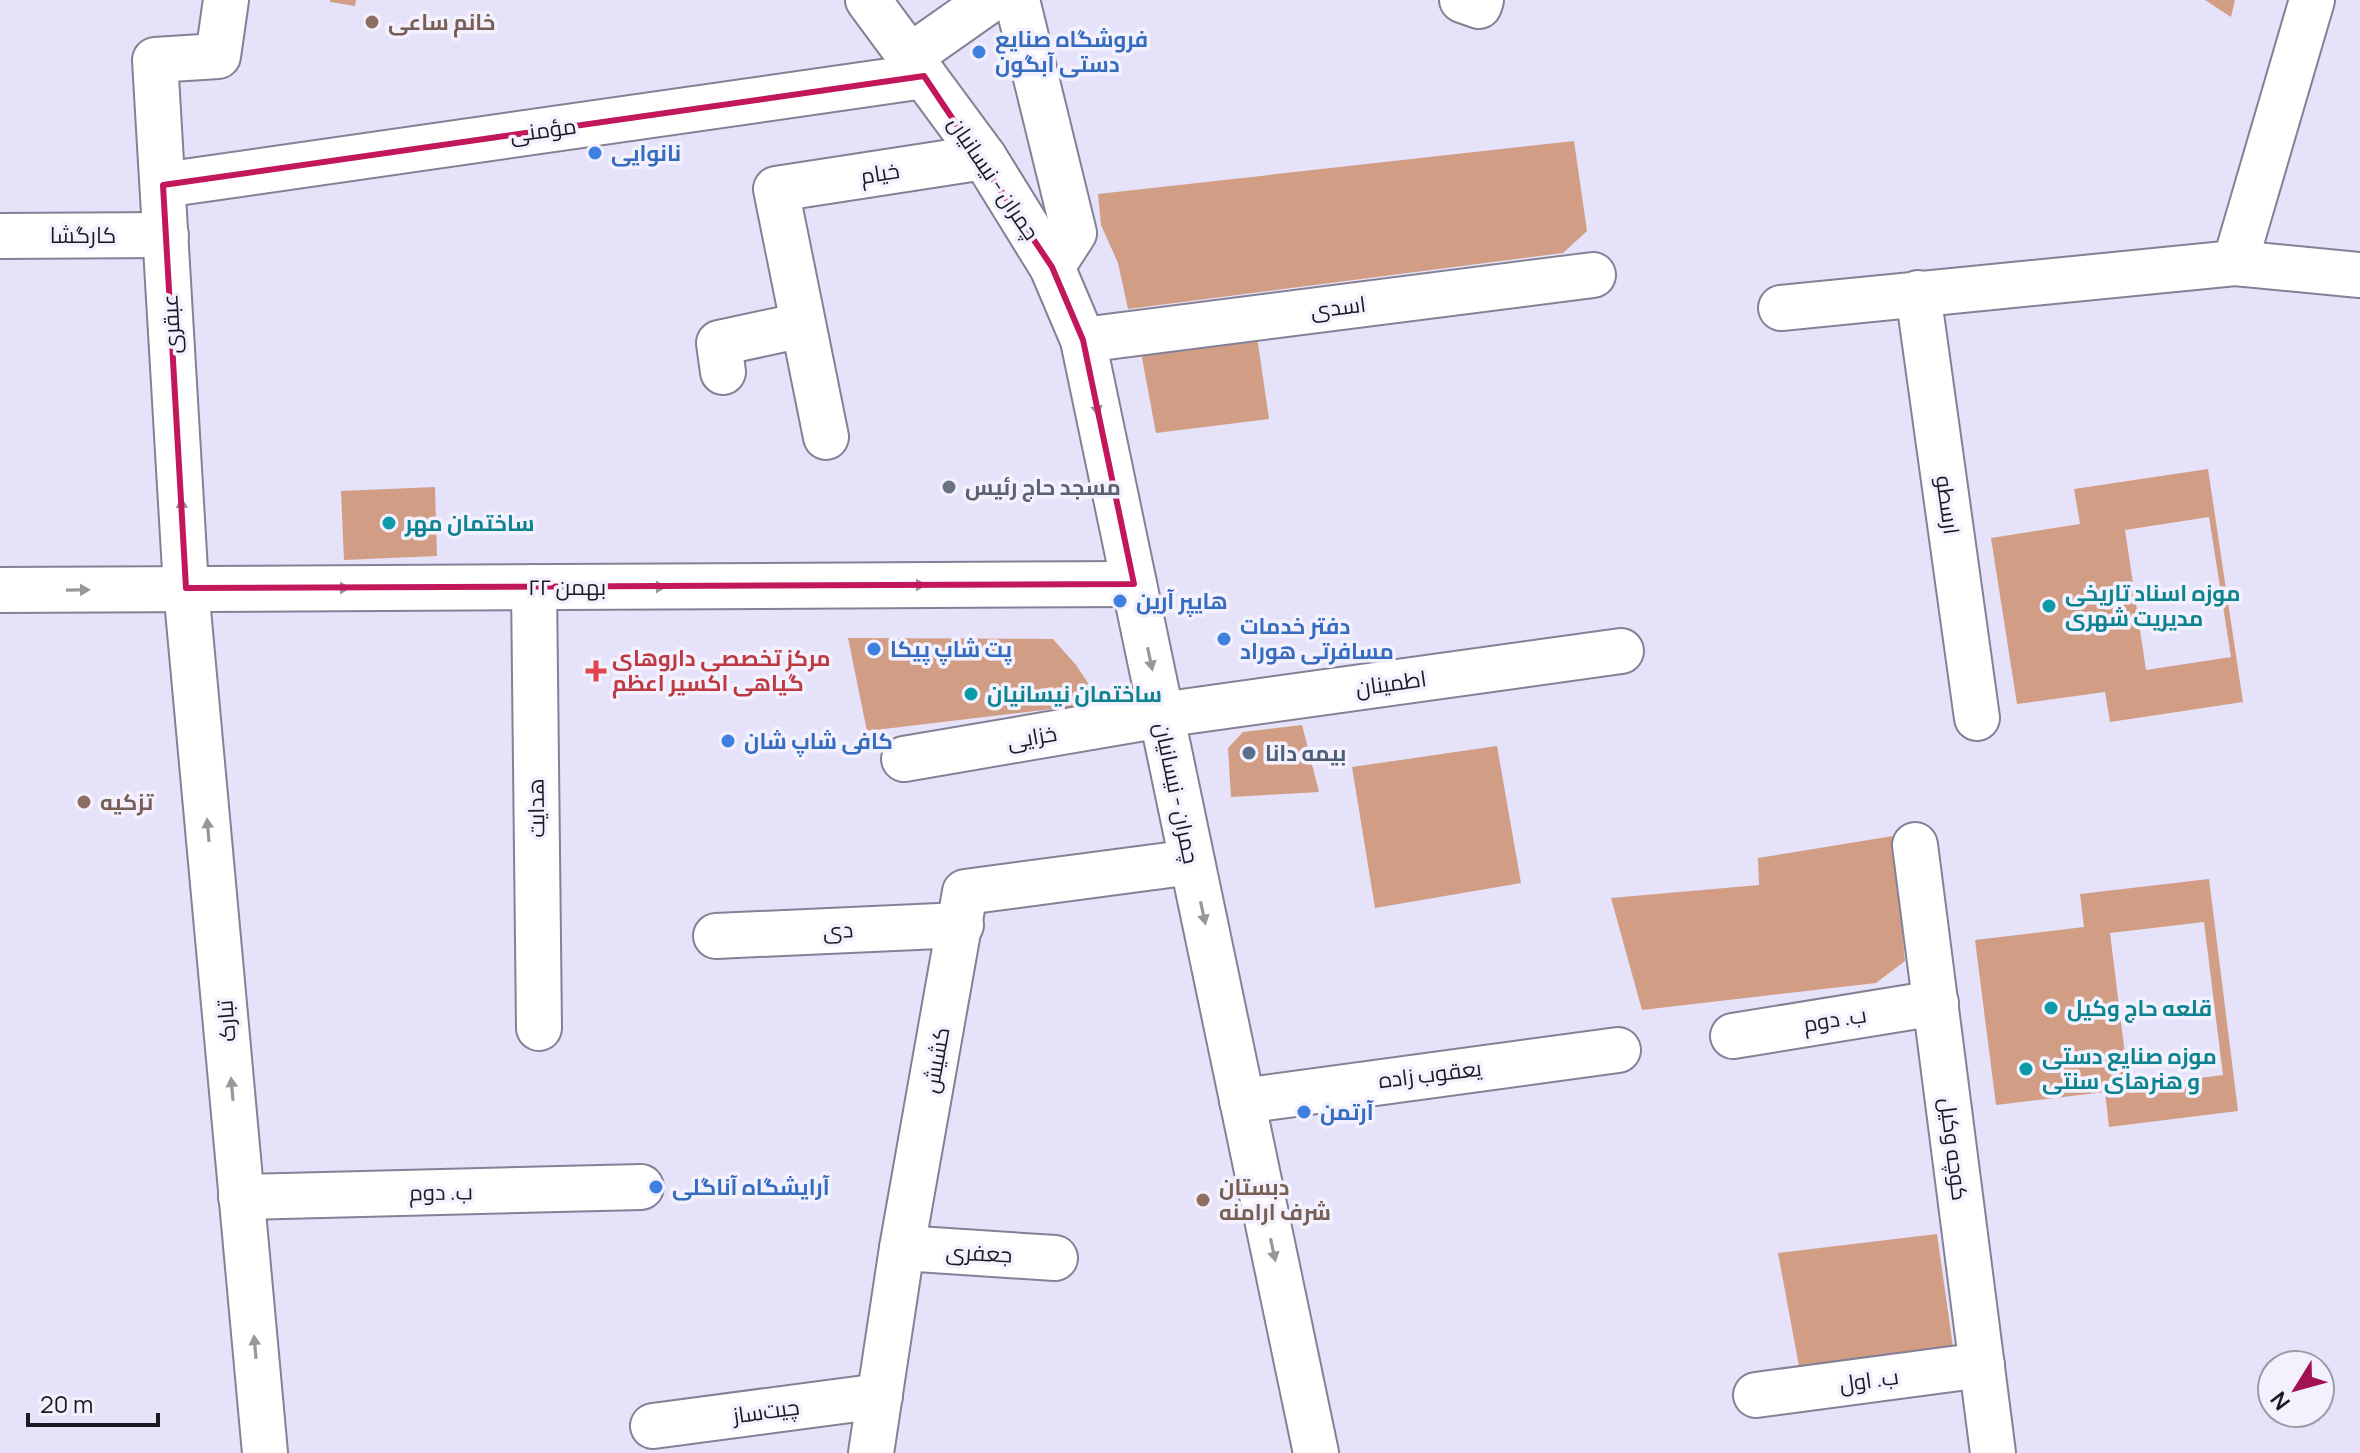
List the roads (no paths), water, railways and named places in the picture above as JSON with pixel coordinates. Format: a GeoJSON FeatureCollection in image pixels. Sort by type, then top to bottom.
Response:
{"type":"FeatureCollection","features":[{"type":"Feature","properties":{"kind":"street","name":"عبقری"},"geometry":{"type":"LineString","coordinates":[[186,588],[155,60],[218,56],[226,0]]}},
{"type":"Feature","properties":{"kind":"street","name":"چمران - نیسانیان"},"geometry":{"type":"LineString","coordinates":[[868,0],[984,157],[1052,267],[1083,340],[1316,1453]]}},
{"type":"Feature","properties":{"kind":"street"},"geometry":{"type":"LineString","coordinates":[[916,66],[990,0]]}},
{"type":"Feature","properties":{"kind":"street"},"geometry":{"type":"LineString","coordinates":[[1017,0],[1074,233],[1052,267]]}},
{"type":"Feature","properties":{"kind":"street"},"geometry":{"type":"LineString","coordinates":[[1462,0],[1479,6],[1481,0]]}},
{"type":"Feature","properties":{"kind":"street"},"geometry":{"type":"LineString","coordinates":[[2235,263],[2312,0]]}},
{"type":"Feature","properties":{"kind":"street","name":"مؤمنی"},"geometry":{"type":"LineString","coordinates":[[163,185],[916,66]]}},
{"type":"Feature","properties":{"kind":"street","name":"خیام"},"geometry":{"type":"LineString","coordinates":[[803,325],[776,189],[984,157]]}},
{"type":"Feature","properties":{"kind":"street","name":"کارگشا"},"geometry":{"type":"LineString","coordinates":[[0,236],[166,235]]}},
{"type":"Feature","properties":{"kind":"street"},"geometry":{"type":"LineString","coordinates":[[1781,308],[2235,263],[2360,275]]}},
{"type":"Feature","properties":{"kind":"street","name":"اسدی"},"geometry":{"type":"LineString","coordinates":[[1083,340],[1593,275]]}},
{"type":"Feature","properties":{"kind":"street","name":"ارسطو"},"geometry":{"type":"LineString","coordinates":[[1918,293],[1977,718]]}},
{"type":"Feature","properties":{"kind":"street"},"geometry":{"type":"LineString","coordinates":[[723,372],[719,343],[803,325],[826,437]]}},
{"type":"Feature","properties":{"kind":"street","name":"۲۲ بهمن"},"geometry":{"type":"LineString","coordinates":[[0,590],[1134,584]]}},
{"type":"Feature","properties":{"kind":"street","name":"هدایت"},"geometry":{"type":"LineString","coordinates":[[534,587],[539,1028]]}},
{"type":"Feature","properties":{"kind":"street","name":"تبارک"},"geometry":{"type":"LineString","coordinates":[[186,588],[265,1453]]}},
{"type":"Feature","properties":{"kind":"street","name":"اطمینان"},"geometry":{"type":"LineString","coordinates":[[1161,715],[1621,651]]}},
{"type":"Feature","properties":{"kind":"street","name":"خزایی"},"geometry":{"type":"LineString","coordinates":[[904,759],[1161,715]]}},
{"type":"Feature","properties":{"kind":"street","name":"کوچه وکیل"},"geometry":{"type":"LineString","coordinates":[[1915,845],[1993,1453]]}},
{"type":"Feature","properties":{"kind":"street","name":"کشیش"},"geometry":{"type":"LineString","coordinates":[[871,1453],[902,1248],[965,892],[1192,862]]}},
{"type":"Feature","properties":{"kind":"street","name":"دی"},"geometry":{"type":"LineString","coordinates":[[716,936],[961,925]]}},
{"type":"Feature","properties":{"kind":"street","name":"ب. دوم"},"geometry":{"type":"LineString","coordinates":[[1733,1036],[1936,1003]]}},
{"type":"Feature","properties":{"kind":"street","name":"یعقوب زاده"},"geometry":{"type":"LineString","coordinates":[[1242,1101],[1618,1050]]}},
{"type":"Feature","properties":{"kind":"street","name":"ب. دوم"},"geometry":{"type":"LineString","coordinates":[[241,1197],[641,1187]]}},
{"type":"Feature","properties":{"kind":"street","name":"جعفری"},"geometry":{"type":"LineString","coordinates":[[902,1248],[1055,1258]]}},
{"type":"Feature","properties":{"kind":"street","name":"ب. اول"},"geometry":{"type":"LineString","coordinates":[[1756,1395],[1982,1365]]}},
{"type":"Feature","properties":{"kind":"street","name":"چیت‌ساز"},"geometry":{"type":"LineString","coordinates":[[653,1426],[880,1396]]}},
{"type":"Feature","properties":{"kind":"place","name":"خانم ساعی"},"geometry":{"type":"Point","coordinates":[372,22]}},
{"type":"Feature","properties":{"kind":"place","name":"فروشگاه صنایع دستی آبگون"},"geometry":{"type":"Point","coordinates":[979,52]}},
{"type":"Feature","properties":{"kind":"place","name":"نانوایی"},"geometry":{"type":"Point","coordinates":[595,153]}},
{"type":"Feature","properties":{"kind":"place","name":"مسجد حاج رئیس"},"geometry":{"type":"Point","coordinates":[949,487]}},
{"type":"Feature","properties":{"kind":"place","name":"ساختمان مهر"},"geometry":{"type":"Point","coordinates":[389,523]}},
{"type":"Feature","properties":{"kind":"place","name":"هایپر آرین"},"geometry":{"type":"Point","coordinates":[1120,601]}},
{"type":"Feature","properties":{"kind":"place","name":"موزه اسناد تاریخی مدیریت شهری"},"geometry":{"type":"Point","coordinates":[2049,606]}},
{"type":"Feature","properties":{"kind":"place","name":"دفتر خدمات مسافرتی هوراد"},"geometry":{"type":"Point","coordinates":[1224,639]}},
{"type":"Feature","properties":{"kind":"place","name":"پت شاپ پیکا"},"geometry":{"type":"Point","coordinates":[874,649]}},
{"type":"Feature","properties":{"kind":"place","name":"مرکز تخصصی داروهای گیاهی اکسیر اعظم"},"geometry":{"type":"Point","coordinates":[596,671]}},
{"type":"Feature","properties":{"kind":"place","name":"ساختمان نیسانیان"},"geometry":{"type":"Point","coordinates":[971,694]}},
{"type":"Feature","properties":{"kind":"place","name":"کافی شاپ شان"},"geometry":{"type":"Point","coordinates":[728,741]}},
{"type":"Feature","properties":{"kind":"place","name":"بیمه دانا"},"geometry":{"type":"Point","coordinates":[1249,753]}},
{"type":"Feature","properties":{"kind":"place","name":"تزکیه"},"geometry":{"type":"Point","coordinates":[84,802]}},
{"type":"Feature","properties":{"kind":"place","name":"قلعه حاج وکیل"},"geometry":{"type":"Point","coordinates":[2051,1008]}},
{"type":"Feature","properties":{"kind":"place","name":"موزه صنایع دستی و هنرهای سنتی"},"geometry":{"type":"Point","coordinates":[2026,1069]}},
{"type":"Feature","properties":{"kind":"place","name":"آرتمن"},"geometry":{"type":"Point","coordinates":[1304,1112]}},
{"type":"Feature","properties":{"kind":"place","name":"آرایشگاه آناگلی"},"geometry":{"type":"Point","coordinates":[656,1187]}},
{"type":"Feature","properties":{"kind":"place","name":"دبستان شرف ارامنه"},"geometry":{"type":"Point","coordinates":[1203,1200]}}]}
